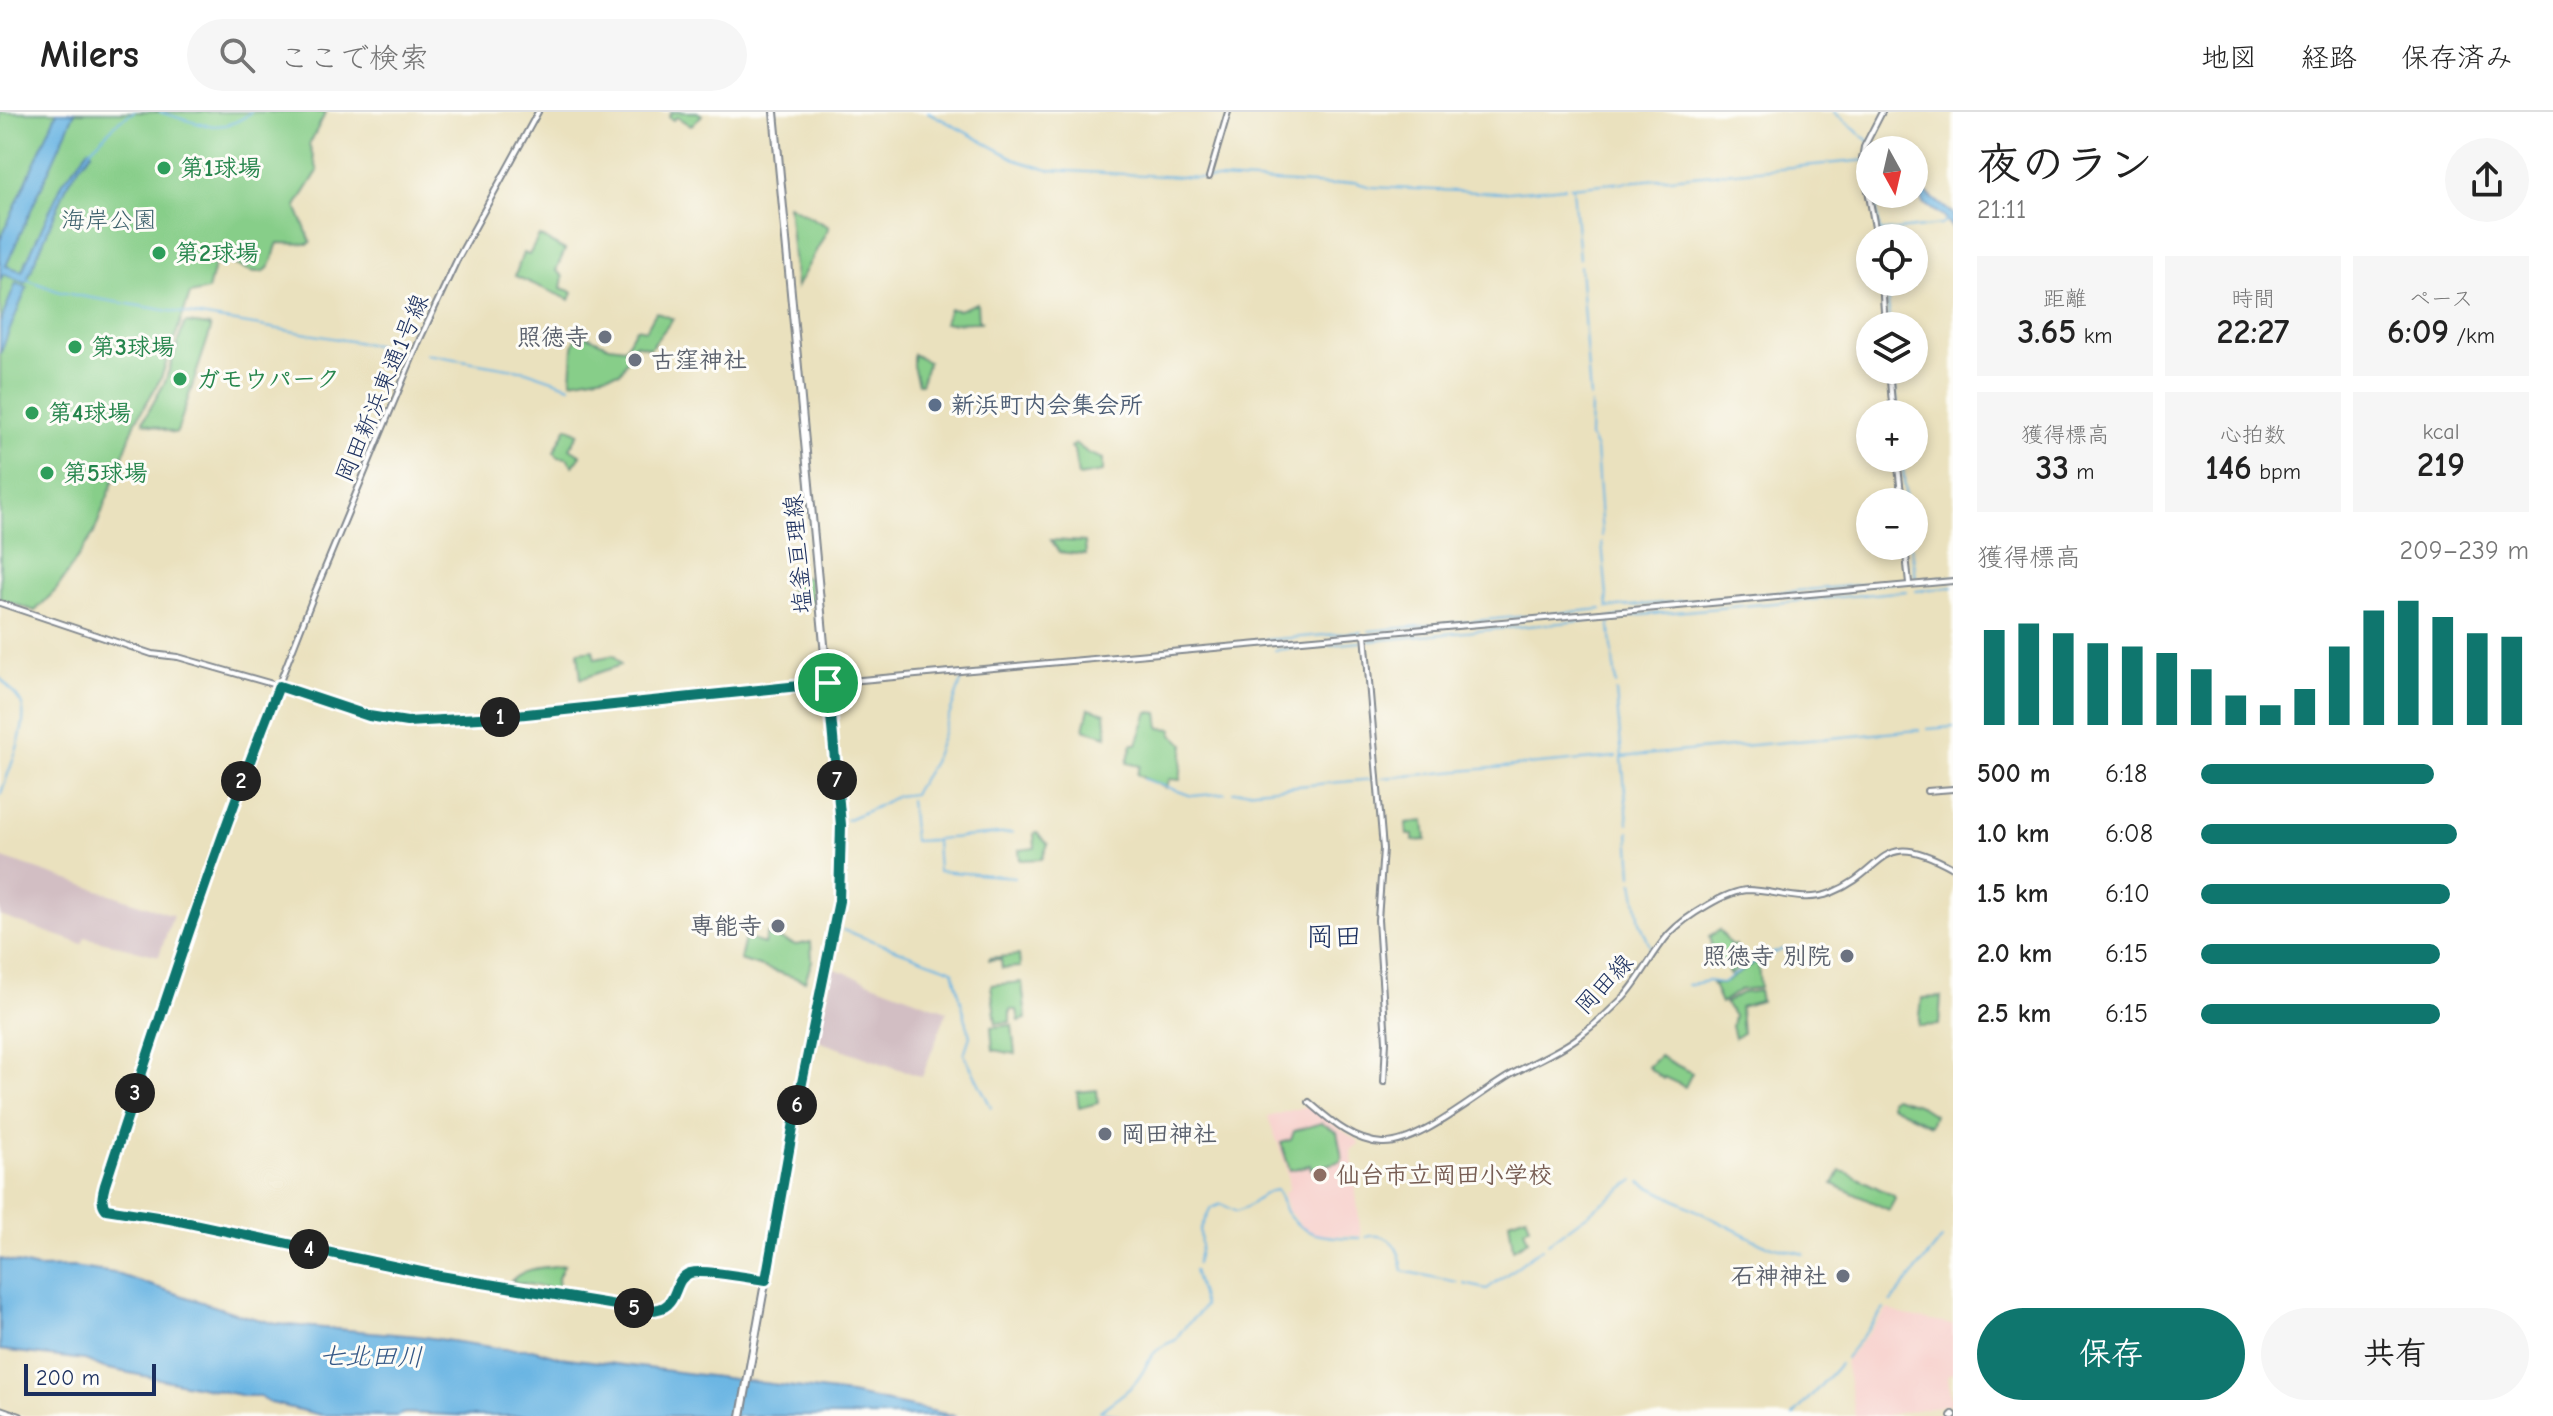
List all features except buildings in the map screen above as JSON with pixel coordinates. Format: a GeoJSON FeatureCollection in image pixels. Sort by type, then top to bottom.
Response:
{"type":"FeatureCollection","features":[{"type":"Feature","properties":{"kind":"main road","name":"塩釜亘理線"},"geometry":{"type":"LineString","coordinates":[[741,1416],[794,1122],[839,901],[841,825],[774,112]]}},
{"type":"Feature","properties":{"kind":"street","name":"岡田新浜東通1号線"},"geometry":{"type":"LineString","coordinates":[[538,112],[457,260],[420,339],[279,686],[247,766],[172,980],[102,1199],[106,1209],[170,1219],[502,1288],[646,1310],[655,1311],[671,1303],[687,1274],[702,1272],[766,1280]]}},
{"type":"Feature","properties":{"kind":"street"},"geometry":{"type":"LineString","coordinates":[[1209,177],[1228,112]]}},
{"type":"Feature","properties":{"kind":"street"},"geometry":{"type":"LineString","coordinates":[[1874,224],[1863,160],[1865,145],[1882,112]]}},
{"type":"Feature","properties":{"kind":"street"},"geometry":{"type":"LineString","coordinates":[[1906,560],[1909,585]]}},
{"type":"Feature","properties":{"kind":"street"},"geometry":{"type":"LineString","coordinates":[[0,603],[152,654],[178,657],[301,692],[369,716],[407,722],[497,717],[828,683],[1953,581]]}},
{"type":"Feature","properties":{"kind":"street"},"geometry":{"type":"LineString","coordinates":[[1365,634],[1383,849],[1378,920],[1386,1041],[1384,1082]]}},
{"type":"Feature","properties":{"kind":"street"},"geometry":{"type":"LineString","coordinates":[[1927,791],[1953,789]]}},
{"type":"Feature","properties":{"kind":"street","name":"岡田線"},"geometry":{"type":"LineString","coordinates":[[1309,1102],[1341,1128],[1363,1139],[1388,1143],[1416,1135],[1512,1074],[1577,1038],[1624,997],[1680,923],[1729,894],[1749,890],[1816,898],[1845,886],[1895,851],[1912,850],[1927,854],[1953,868]]}},
{"type":"Feature","properties":{"kind":"street"},"geometry":{"type":"LineString","coordinates":[[0,1409],[20,1416]]}},
{"type":"Feature","properties":{"kind":"shaded area"},"geometry":{"type":"Polygon","coordinates":[[[0,857],[173,915],[159,956],[85,937],[82,944],[0,916],[0,857]]]}},
{"type":"Feature","properties":{"kind":"shaded area"},"geometry":{"type":"Polygon","coordinates":[[[833,968],[947,1011],[922,1077],[818,1041],[833,968]]]}},
{"type":"Feature","properties":{"kind":"shaded area","name":"仙台市立岡田小学校"},"geometry":{"type":"Polygon","coordinates":[[[1306,1106],[1358,1141],[1359,1144],[1351,1150],[1361,1236],[1317,1234],[1302,1227],[1287,1209],[1283,1193],[1289,1189],[1286,1165],[1268,1117],[1306,1106]]]}},
{"type":"Feature","properties":{"kind":"shaded area"},"geometry":{"type":"Polygon","coordinates":[[[1888,1309],[1906,1316],[1953,1325],[1953,1373],[1948,1375],[1953,1399],[1950,1404],[1883,1416],[1855,1416],[1845,1361],[1888,1309]]]}},
{"type":"Feature","properties":{"kind":"green space","name":"海岸公園"},"geometry":{"type":"Polygon","coordinates":[[[0,112],[326,112],[309,145],[318,171],[296,206],[311,242],[278,243],[272,263],[263,271],[250,271],[216,258],[208,290],[190,294],[161,378],[136,421],[94,533],[56,590],[35,611],[0,599],[0,112]]]}},
{"type":"Feature","properties":{"kind":"green space"},"geometry":{"type":"Polygon","coordinates":[[[671,112],[697,112],[702,115],[691,126],[677,117],[673,120],[669,117],[671,112]]]}},
{"type":"Feature","properties":{"kind":"green space"},"geometry":{"type":"Polygon","coordinates":[[[788,205],[829,227],[796,288],[788,205]]]}},
{"type":"Feature","properties":{"kind":"green space"},"geometry":{"type":"Polygon","coordinates":[[[539,236],[565,250],[556,270],[563,277],[561,288],[573,292],[570,300],[515,276],[523,253],[529,255],[539,236]]]}},
{"type":"Feature","properties":{"kind":"green space"},"geometry":{"type":"Polygon","coordinates":[[[977,303],[978,320],[982,322],[944,323],[949,309],[959,310],[977,303]]]}},
{"type":"Feature","properties":{"kind":"green space"},"geometry":{"type":"Polygon","coordinates":[[[656,312],[673,319],[650,348],[635,344],[621,372],[571,381],[573,347],[578,332],[609,346],[625,348],[636,328],[646,330],[656,312]]]}},
{"type":"Feature","properties":{"kind":"green space","name":"ガモウパーク"},"geometry":{"type":"Polygon","coordinates":[[[184,324],[209,326],[211,329],[177,432],[174,433],[143,421],[165,382],[184,324]]]}},
{"type":"Feature","properties":{"kind":"green space"},"geometry":{"type":"Polygon","coordinates":[[[913,354],[928,362],[921,384],[918,384],[913,366],[913,354]]]}},
{"type":"Feature","properties":{"kind":"green space"},"geometry":{"type":"Polygon","coordinates":[[[567,427],[579,433],[570,448],[581,455],[573,466],[567,458],[558,457],[554,452],[567,427]]]}},
{"type":"Feature","properties":{"kind":"green space"},"geometry":{"type":"Polygon","coordinates":[[[1076,444],[1103,459],[1103,472],[1078,476],[1071,447],[1076,444]]]}},
{"type":"Feature","properties":{"kind":"green space"},"geometry":{"type":"Polygon","coordinates":[[[1051,540],[1085,542],[1086,555],[1059,552],[1051,540]]]}},
{"type":"Feature","properties":{"kind":"green space"},"geometry":{"type":"Polygon","coordinates":[[[810,577],[812,601],[791,610],[788,579],[810,577]]]}},
{"type":"Feature","properties":{"kind":"green space"},"geometry":{"type":"Polygon","coordinates":[[[593,650],[595,659],[614,655],[621,665],[581,679],[578,652],[593,650]]]}},
{"type":"Feature","properties":{"kind":"green space"},"geometry":{"type":"Polygon","coordinates":[[[1089,708],[1105,713],[1107,736],[1084,729],[1089,708]]]}},
{"type":"Feature","properties":{"kind":"green space"},"geometry":{"type":"Polygon","coordinates":[[[1148,712],[1158,713],[1160,728],[1173,729],[1172,734],[1184,744],[1180,780],[1170,779],[1166,788],[1139,776],[1140,766],[1127,763],[1132,744],[1137,744],[1148,712]]]}},
{"type":"Feature","properties":{"kind":"green space"},"geometry":{"type":"Polygon","coordinates":[[[1424,821],[1426,840],[1413,841],[1413,835],[1407,835],[1406,823],[1424,821]]]}},
{"type":"Feature","properties":{"kind":"green space"},"geometry":{"type":"Polygon","coordinates":[[[1037,833],[1048,844],[1042,859],[1020,860],[1019,850],[1035,848],[1034,834],[1037,833]]]}},
{"type":"Feature","properties":{"kind":"green space"},"geometry":{"type":"Polygon","coordinates":[[[1720,930],[1731,946],[1736,945],[1737,969],[1730,975],[1725,966],[1716,967],[1709,936],[1720,930]]]}},
{"type":"Feature","properties":{"kind":"green space"},"geometry":{"type":"Polygon","coordinates":[[[767,934],[796,945],[811,942],[812,961],[805,981],[740,960],[745,938],[764,944],[767,934]]]}},
{"type":"Feature","properties":{"kind":"green space"},"geometry":{"type":"Polygon","coordinates":[[[1019,955],[1020,967],[1002,968],[1001,959],[989,960],[989,958],[1019,955]]]}},
{"type":"Feature","properties":{"kind":"green space"},"geometry":{"type":"Polygon","coordinates":[[[1758,961],[1760,988],[1740,990],[1721,1003],[1712,983],[1722,984],[1758,961]]]}},
{"type":"Feature","properties":{"kind":"green space"},"geometry":{"type":"Polygon","coordinates":[[[1022,982],[1026,1019],[1019,1021],[1017,1010],[1010,1010],[1010,1022],[996,1023],[991,985],[1022,982]]]}},
{"type":"Feature","properties":{"kind":"green space"},"geometry":{"type":"Polygon","coordinates":[[[1759,991],[1761,1001],[1740,1007],[1742,1033],[1735,1038],[1732,1026],[1734,1016],[1725,1003],[1742,993],[1759,991]]]}},
{"type":"Feature","properties":{"kind":"green space"},"geometry":{"type":"Polygon","coordinates":[[[1941,997],[1939,1025],[1919,1026],[1922,998],[1941,997]]]}},
{"type":"Feature","properties":{"kind":"green space"},"geometry":{"type":"Polygon","coordinates":[[[1012,1025],[1015,1054],[993,1050],[991,1027],[1012,1025]]]}},
{"type":"Feature","properties":{"kind":"green space"},"geometry":{"type":"Polygon","coordinates":[[[1659,1056],[1692,1073],[1685,1087],[1663,1079],[1648,1067],[1659,1056]]]}},
{"type":"Feature","properties":{"kind":"green space"},"geometry":{"type":"Polygon","coordinates":[[[1097,1090],[1098,1103],[1079,1108],[1077,1092],[1097,1090]]]}},
{"type":"Feature","properties":{"kind":"green space"},"geometry":{"type":"Polygon","coordinates":[[[1894,1097],[1917,1104],[1934,1115],[1930,1125],[1890,1105],[1894,1097]]]}},
{"type":"Feature","properties":{"kind":"green space"},"geometry":{"type":"Polygon","coordinates":[[[1321,1123],[1337,1132],[1341,1161],[1311,1169],[1310,1165],[1290,1170],[1281,1143],[1291,1140],[1294,1131],[1321,1123]]]}},
{"type":"Feature","properties":{"kind":"green space"},"geometry":{"type":"Polygon","coordinates":[[[1840,1171],[1894,1196],[1889,1210],[1833,1184],[1840,1171]]]}},
{"type":"Feature","properties":{"kind":"green space"},"geometry":{"type":"Polygon","coordinates":[[[1526,1215],[1530,1226],[1524,1229],[1528,1240],[1513,1249],[1509,1221],[1526,1215]]]}},
{"type":"Feature","properties":{"kind":"green space"},"geometry":{"type":"Polygon","coordinates":[[[564,1265],[558,1278],[559,1290],[511,1281],[529,1270],[564,1265]]]}},
{"type":"Feature","properties":{"kind":"water"},"geometry":{"type":"Polygon","coordinates":[[[57,112],[74,114],[6,266],[22,271],[63,182],[89,149],[92,152],[67,185],[26,283],[3,274],[0,281],[0,240],[57,112]]]}},
{"type":"Feature","properties":{"kind":"water"},"geometry":{"type":"Polygon","coordinates":[[[1928,195],[1953,214],[1953,229],[1928,206],[1928,195]]]}},
{"type":"Feature","properties":{"kind":"water"},"geometry":{"type":"Polygon","coordinates":[[[16,283],[27,287],[0,354],[0,323],[16,283]]]}},
{"type":"Feature","properties":{"kind":"water","name":"七北田川"},"geometry":{"type":"Polygon","coordinates":[[[0,1259],[38,1268],[73,1267],[114,1273],[277,1324],[418,1336],[504,1349],[532,1349],[560,1357],[850,1394],[956,1416],[321,1415],[271,1403],[260,1396],[245,1396],[104,1368],[85,1360],[0,1350],[0,1259]]]}},
{"type":"Feature","properties":{"kind":"waterway"},"geometry":{"type":"LineString","coordinates":[[90,150],[120,120],[134,112]]}},
{"type":"Feature","properties":{"kind":"waterway"},"geometry":{"type":"LineString","coordinates":[[160,112],[195,123],[218,126],[240,120],[251,112]]}},
{"type":"Feature","properties":{"kind":"waterway"},"geometry":{"type":"LineString","coordinates":[[928,112],[1019,161],[1049,170],[1332,185],[1354,182],[1371,187],[1499,193],[1565,187]]}},
{"type":"Feature","properties":{"kind":"waterway"},"geometry":{"type":"LineString","coordinates":[[1834,112],[1862,136]]}},
{"type":"Feature","properties":{"kind":"waterway"},"geometry":{"type":"LineString","coordinates":[[1570,187],[1856,161]]}},
{"type":"Feature","properties":{"kind":"waterway"},"geometry":{"type":"LineString","coordinates":[[1573,188],[1579,259]]}},
{"type":"Feature","properties":{"kind":"waterway"},"geometry":{"type":"LineString","coordinates":[[1876,208],[1880,232],[1941,225],[1947,221]]}},
{"type":"Feature","properties":{"kind":"waterway"},"geometry":{"type":"LineString","coordinates":[[1580,266],[1590,398]]}},
{"type":"Feature","properties":{"kind":"waterway"},"geometry":{"type":"LineString","coordinates":[[26,279],[80,296],[398,349]]}},
{"type":"Feature","properties":{"kind":"waterway"},"geometry":{"type":"LineString","coordinates":[[1887,296],[1889,312]]}},
{"type":"Feature","properties":{"kind":"waterway"},"geometry":{"type":"LineString","coordinates":[[426,354],[526,371],[570,386]]}},
{"type":"Feature","properties":{"kind":"waterway"},"geometry":{"type":"LineString","coordinates":[[1895,384],[1897,400]]}},
{"type":"Feature","properties":{"kind":"waterway"},"geometry":{"type":"LineString","coordinates":[[1591,404],[1590,437],[1596,449],[1602,536]]}},
{"type":"Feature","properties":{"kind":"waterway"},"geometry":{"type":"LineString","coordinates":[[1903,472],[1905,488]]}},
{"type":"Feature","properties":{"kind":"waterway"},"geometry":{"type":"LineString","coordinates":[[1602,543],[1608,607]]}},
{"type":"Feature","properties":{"kind":"waterway"},"geometry":{"type":"LineString","coordinates":[[1913,560],[1916,579]]}},
{"type":"Feature","properties":{"kind":"waterway"},"geometry":{"type":"LineString","coordinates":[[1913,581],[1953,577]]}},
{"type":"Feature","properties":{"kind":"waterway"},"geometry":{"type":"LineString","coordinates":[[1607,608],[1906,581]]}},
{"type":"Feature","properties":{"kind":"waterway"},"geometry":{"type":"LineString","coordinates":[[1916,591],[1953,587]]}},
{"type":"Feature","properties":{"kind":"waterway"},"geometry":{"type":"LineString","coordinates":[[1608,618],[1907,591]]}},
{"type":"Feature","properties":{"kind":"waterway"},"geometry":{"type":"LineString","coordinates":[[1369,631],[1602,609]]}},
{"type":"Feature","properties":{"kind":"waterway"},"geometry":{"type":"LineString","coordinates":[[1609,618],[1616,684]]}},
{"type":"Feature","properties":{"kind":"waterway"},"geometry":{"type":"LineString","coordinates":[[1369,641],[1603,619]]}},
{"type":"Feature","properties":{"kind":"waterway"},"geometry":{"type":"LineString","coordinates":[[1265,640],[1361,632]]}},
{"type":"Feature","properties":{"kind":"waterway"},"geometry":{"type":"LineString","coordinates":[[1275,650],[1361,642]]}},
{"type":"Feature","properties":{"kind":"waterway"},"geometry":{"type":"LineString","coordinates":[[0,678],[19,700],[23,712],[17,749],[0,796]]}},
{"type":"Feature","properties":{"kind":"waterway"},"geometry":{"type":"LineString","coordinates":[[846,820],[896,796],[913,794],[933,762],[962,679]]}},
{"type":"Feature","properties":{"kind":"waterway"},"geometry":{"type":"LineString","coordinates":[[1616,692],[1628,823]]}},
{"type":"Feature","properties":{"kind":"waterway"},"geometry":{"type":"LineString","coordinates":[[1927,729],[1953,727]]}},
{"type":"Feature","properties":{"kind":"waterway"},"geometry":{"type":"LineString","coordinates":[[1621,757],[1919,730]]}},
{"type":"Feature","properties":{"kind":"waterway"},"geometry":{"type":"LineString","coordinates":[[1382,778],[1616,757]]}},
{"type":"Feature","properties":{"kind":"waterway"},"geometry":{"type":"LineString","coordinates":[[1144,779],[1192,796],[1225,793]]}},
{"type":"Feature","properties":{"kind":"waterway"},"geometry":{"type":"LineString","coordinates":[[1233,792],[1374,779]]}},
{"type":"Feature","properties":{"kind":"waterway"},"geometry":{"type":"LineString","coordinates":[[910,800],[914,841],[936,840],[938,871],[1015,877]]}},
{"type":"Feature","properties":{"kind":"waterway"},"geometry":{"type":"LineString","coordinates":[[1629,832],[1632,875]]}},
{"type":"Feature","properties":{"kind":"waterway"},"geometry":{"type":"LineString","coordinates":[[937,839],[1012,833]]}},
{"type":"Feature","properties":{"kind":"waterway"},"geometry":{"type":"LineString","coordinates":[[1633,882],[1640,922],[1652,951]]}},
{"type":"Feature","properties":{"kind":"waterway"},"geometry":{"type":"LineString","coordinates":[[843,930],[953,970],[970,1036],[964,1054],[991,1107]]}},
{"type":"Feature","properties":{"kind":"waterway"},"geometry":{"type":"LineString","coordinates":[[1687,985],[1708,981],[1722,983],[1759,959],[1784,949]]}},
{"type":"Feature","properties":{"kind":"waterway"},"geometry":{"type":"LineString","coordinates":[[1548,1243],[1634,1180]]}},
{"type":"Feature","properties":{"kind":"waterway"},"geometry":{"type":"LineString","coordinates":[[1640,1182],[1763,1244],[1804,1254]]}},
{"type":"Feature","properties":{"kind":"waterway"},"geometry":{"type":"LineString","coordinates":[[1197,1263],[1201,1247],[1200,1230],[1211,1208],[1222,1204],[1236,1212],[1276,1190],[1286,1212],[1301,1227],[1319,1235],[1360,1238]]}},
{"type":"Feature","properties":{"kind":"waterway"},"geometry":{"type":"LineString","coordinates":[[1366,1237],[1388,1239],[1397,1249],[1403,1271],[1457,1282]]}},
{"type":"Feature","properties":{"kind":"waterway"},"geometry":{"type":"LineString","coordinates":[[1891,1302],[1942,1239]]}},
{"type":"Feature","properties":{"kind":"waterway"},"geometry":{"type":"LineString","coordinates":[[1464,1284],[1487,1289],[1542,1248]]}},
{"type":"Feature","properties":{"kind":"waterway"},"geometry":{"type":"LineString","coordinates":[[1100,1411],[1132,1386],[1153,1354],[1176,1340],[1204,1306],[1194,1270]]}},
{"type":"Feature","properties":{"kind":"waterway"},"geometry":{"type":"LineString","coordinates":[[1845,1358],[1884,1309]]}},
{"type":"Feature","properties":{"kind":"waterway"},"geometry":{"type":"LineString","coordinates":[[1793,1416],[1840,1364]]}},
{"type":"Feature","properties":{"kind":"waterway"},"geometry":{"type":"LineString","coordinates":[[1104,1412],[1119,1416]]}},
{"type":"Feature","properties":{"kind":"place","name":"第1球場"},"geometry":{"type":"Point","coordinates":[164,168]}},
{"type":"Feature","properties":{"kind":"place","name":"第2球場"},"geometry":{"type":"Point","coordinates":[159,253]}},
{"type":"Feature","properties":{"kind":"place","name":"照徳寺"},"geometry":{"type":"Point","coordinates":[605,337]}},
{"type":"Feature","properties":{"kind":"place","name":"第3球場"},"geometry":{"type":"Point","coordinates":[75,347]}},
{"type":"Feature","properties":{"kind":"place","name":"古窪神社"},"geometry":{"type":"Point","coordinates":[635,360]}},
{"type":"Feature","properties":{"kind":"place","name":"ガモウパーク"},"geometry":{"type":"Point","coordinates":[180,379]}},
{"type":"Feature","properties":{"kind":"place","name":"新浜町内会集会所"},"geometry":{"type":"Point","coordinates":[935,405]}},
{"type":"Feature","properties":{"kind":"place","name":"第4球場"},"geometry":{"type":"Point","coordinates":[32,413]}},
{"type":"Feature","properties":{"kind":"place","name":"第5球場"},"geometry":{"type":"Point","coordinates":[47,473]}},
{"type":"Feature","properties":{"kind":"place","name":"専能寺"},"geometry":{"type":"Point","coordinates":[778,926]}},
{"type":"Feature","properties":{"kind":"place","name":"照徳寺 別院"},"geometry":{"type":"Point","coordinates":[1847,956]}},
{"type":"Feature","properties":{"kind":"place","name":"岡田神社"},"geometry":{"type":"Point","coordinates":[1105,1134]}},
{"type":"Feature","properties":{"kind":"place","name":"仙台市立岡田小学校"},"geometry":{"type":"Point","coordinates":[1320,1175]}},
{"type":"Feature","properties":{"kind":"place","name":"石神神社"},"geometry":{"type":"Point","coordinates":[1843,1276]}},
{"type":"Feature","properties":{"kind":"district","name":"岡田"},"geometry":{"type":"Point","coordinates":[1334,937]}},
{"type":"Feature","properties":{"kind":"route"},"geometry":{"type":"LineString","coordinates":[[828,683],[841,825],[839,901],[766,1280],[694,1272],[681,1280],[671,1303],[655,1311],[502,1288],[104,1207],[105,1185],[172,980],[247,766],[279,686],[369,716],[407,722],[497,717],[828,683]]}}]}
